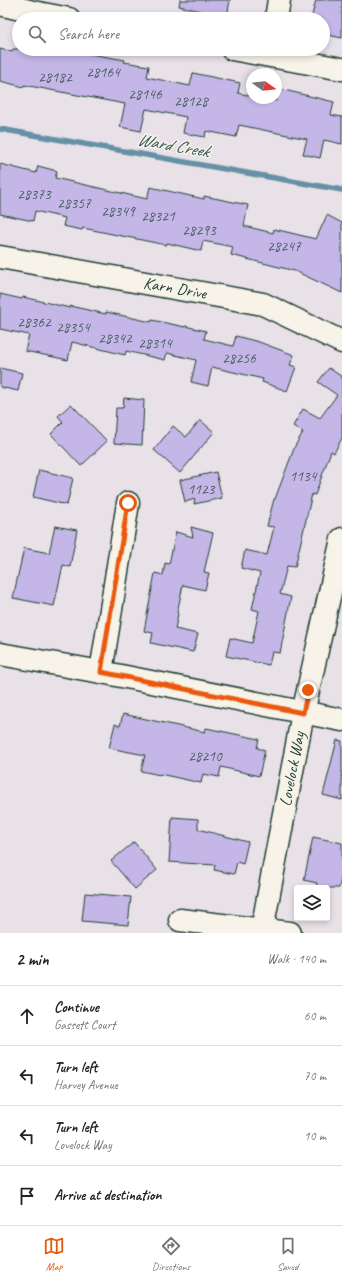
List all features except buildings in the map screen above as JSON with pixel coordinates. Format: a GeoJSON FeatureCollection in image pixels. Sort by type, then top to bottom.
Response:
{"type":"FeatureCollection","features":[{"type":"Feature","properties":{"kind":"street"},"geometry":{"type":"LineString","coordinates":[[277,12],[280,0]]}},
{"type":"Feature","properties":{"kind":"street"},"geometry":{"type":"LineString","coordinates":[[0,4],[34,12]]}},
{"type":"Feature","properties":{"kind":"street"},"geometry":{"type":"LineString","coordinates":[[287,56],[342,69]]}},
{"type":"Feature","properties":{"kind":"street","name":"Karn Drive"},"geometry":{"type":"LineString","coordinates":[[0,257],[263,304],[342,342]]}},
{"type":"Feature","properties":{"kind":"street"},"geometry":{"type":"LineString","coordinates":[[101,672],[128,503]]}},
{"type":"Feature","properties":{"kind":"street","name":"Lovelock Way"},"geometry":{"type":"LineString","coordinates":[[262,930],[303,713],[342,539]]}},
{"type":"Feature","properties":{"kind":"street"},"geometry":{"type":"LineString","coordinates":[[0,654],[101,672],[342,720]]}},
{"type":"Feature","properties":{"kind":"street"},"geometry":{"type":"LineString","coordinates":[[180,920],[290,933]]}},
{"type":"Feature","properties":{"kind":"waterway","name":"Ward Creek"},"geometry":{"type":"LineString","coordinates":[[0,129],[342,190]]}},
{"type":"Feature","properties":{"kind":"route"},"geometry":{"type":"LineString","coordinates":[[128,503],[101,672],[303,713],[308,690]]}}]}
